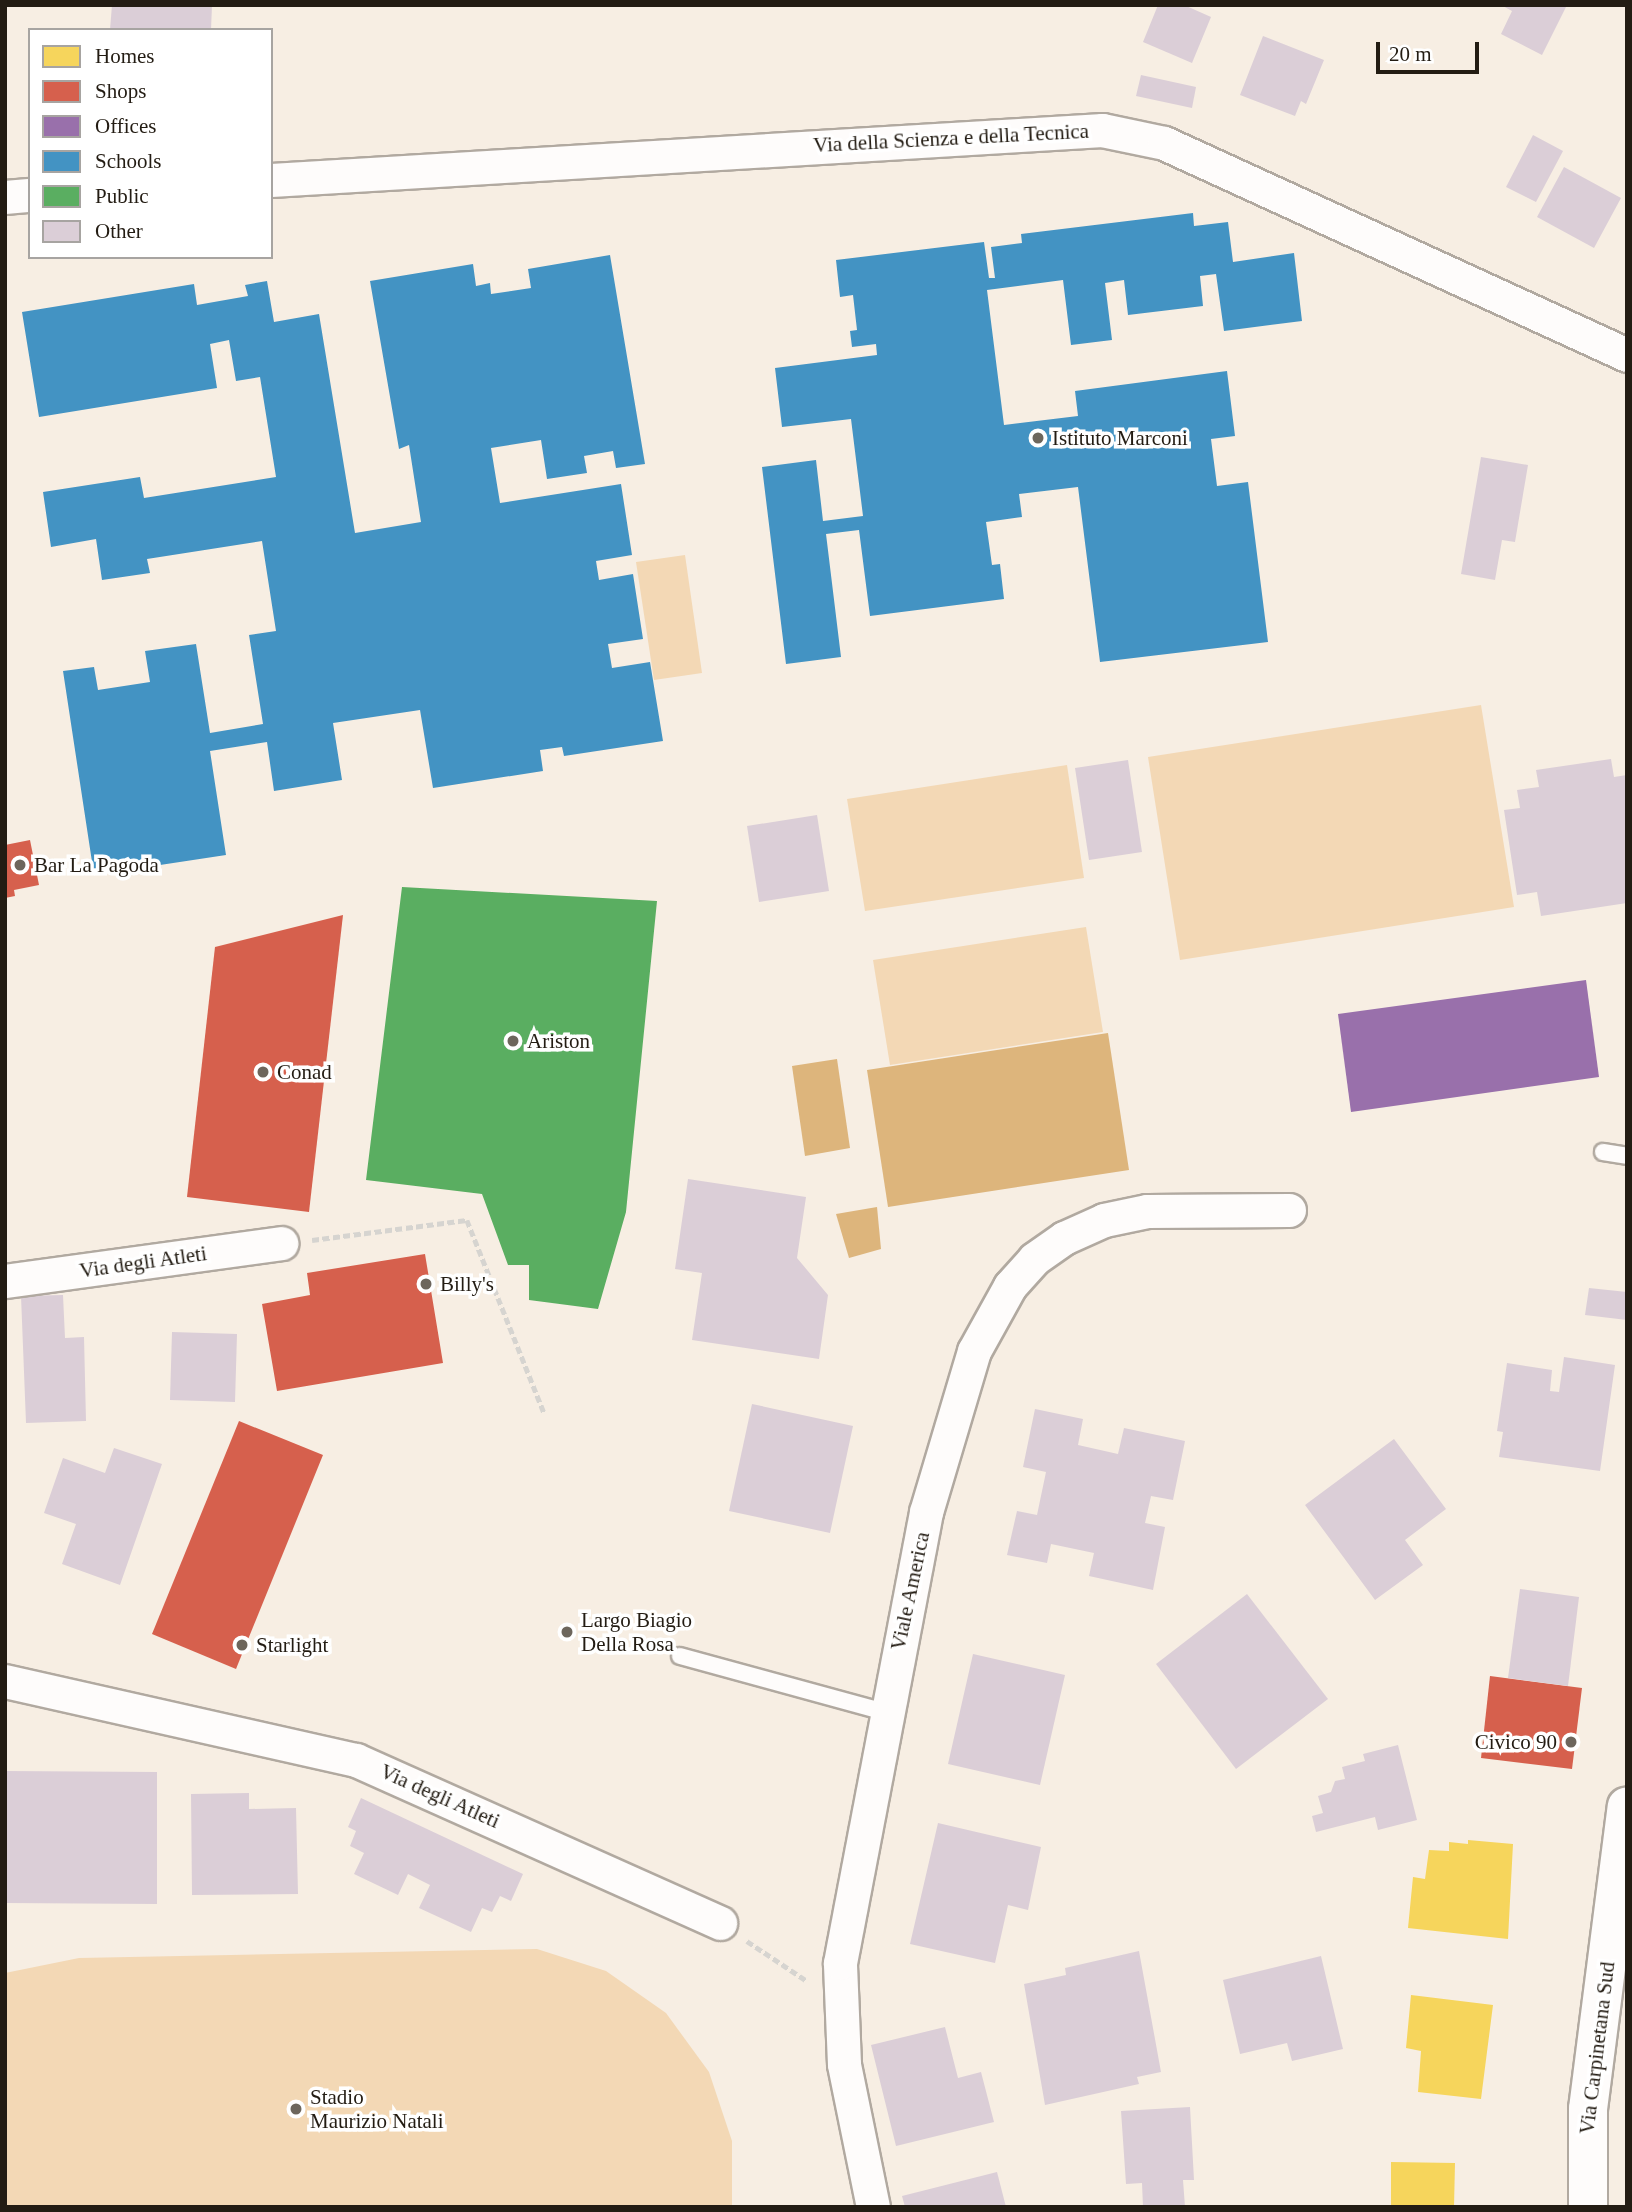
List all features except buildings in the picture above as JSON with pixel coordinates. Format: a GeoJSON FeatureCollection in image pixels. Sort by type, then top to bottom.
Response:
{"type":"FeatureCollection","features":[{"type":"Feature","properties":{"kind":"main road","name":"Via Carpinetana Sud"},"geometry":{"type":"LineString","coordinates":[[1588,2207],[1589,2102],[1627,1806]]}},
{"type":"Feature","properties":{"kind":"street","name":"Via della Scienza e della Tecnica"},"geometry":{"type":"LineString","coordinates":[[273,180],[1074,130],[1147,138],[1252,183],[1627,355]]}},
{"type":"Feature","properties":{"kind":"street"},"geometry":{"type":"LineString","coordinates":[[5,197],[28,195]]}},
{"type":"Feature","properties":{"kind":"street","name":"Viale America"},"geometry":{"type":"LineString","coordinates":[[873,2207],[847,2082],[840,2003],[841,1951],[885,1712],[945,1437],[974,1350],[1010,1286],[1034,1259],[1064,1238],[1104,1220],[1185,1208],[1289,1210]]}},
{"type":"Feature","properties":{"kind":"street","name":"Via degli Atleti"},"geometry":{"type":"LineString","coordinates":[[5,1281],[281,1243]]}},
{"type":"Feature","properties":{"kind":"street","name":"Via degli Atleti"},"geometry":{"type":"LineString","coordinates":[[5,1681],[356,1760],[720,1923]]}},
{"type":"Feature","properties":{"kind":"lane"},"geometry":{"type":"LineString","coordinates":[[1603,1152],[1627,1156]]}},
{"type":"Feature","properties":{"kind":"lane"},"geometry":{"type":"LineString","coordinates":[[680,1657],[885,1712]]}},
{"type":"Feature","properties":{"kind":"path"},"geometry":{"type":"LineString","coordinates":[[281,1243],[467,1220],[544,1413]]}},
{"type":"Feature","properties":{"kind":"path"},"geometry":{"type":"LineString","coordinates":[[720,1923],[840,2003]]}},
{"type":"Feature","properties":{"kind":"shaded area"},"geometry":{"type":"Polygon","coordinates":[[[685,555],[702,673],[654,680],[636,562],[685,555]]]}},
{"type":"Feature","properties":{"kind":"shaded area"},"geometry":{"type":"Polygon","coordinates":[[[1481,705],[1514,907],[1180,960],[1148,757],[1481,705]]]}},
{"type":"Feature","properties":{"kind":"shaded area"},"geometry":{"type":"Polygon","coordinates":[[[1067,765],[1084,878],[865,911],[847,799],[1067,765]]]}},
{"type":"Feature","properties":{"kind":"shaded area"},"geometry":{"type":"Polygon","coordinates":[[[1086,927],[1103,1032],[890,1065],[873,960],[1086,927]]]}},
{"type":"Feature","properties":{"kind":"shaded area"},"geometry":{"type":"Polygon","coordinates":[[[1108,1033],[1129,1170],[888,1207],[867,1070],[1108,1033]]]}},
{"type":"Feature","properties":{"kind":"shaded area"},"geometry":{"type":"Polygon","coordinates":[[[837,1059],[850,1148],[805,1156],[792,1066],[837,1059]]]}},
{"type":"Feature","properties":{"kind":"shaded area"},"geometry":{"type":"Polygon","coordinates":[[[877,1207],[881,1249],[849,1258],[836,1214],[877,1207]]]}},
{"type":"Feature","properties":{"kind":"shaded area"},"geometry":{"type":"Polygon","coordinates":[[[537,1949],[606,1971],[666,2013],[709,2072],[732,2141],[732,2207],[5,2207],[5,1973],[79,1958],[537,1949]]]}},
{"type":"Feature","properties":{"kind":"place","name":"Istituto Marconi"},"geometry":{"type":"Point","coordinates":[1038,438]}},
{"type":"Feature","properties":{"kind":"place","name":"Bar La Pagoda"},"geometry":{"type":"Point","coordinates":[20,865]}},
{"type":"Feature","properties":{"kind":"place","name":"Ariston"},"geometry":{"type":"Point","coordinates":[513,1041]}},
{"type":"Feature","properties":{"kind":"place","name":"Conad"},"geometry":{"type":"Point","coordinates":[263,1072]}},
{"type":"Feature","properties":{"kind":"place","name":"Billy's"},"geometry":{"type":"Point","coordinates":[426,1284]}},
{"type":"Feature","properties":{"kind":"place","name":"Largo Biagio Della Rosa"},"geometry":{"type":"Point","coordinates":[567,1632]}},
{"type":"Feature","properties":{"kind":"place","name":"Starlight"},"geometry":{"type":"Point","coordinates":[242,1645]}},
{"type":"Feature","properties":{"kind":"place","name":"Civico 90"},"geometry":{"type":"Point","coordinates":[1571,1742]}},
{"type":"Feature","properties":{"kind":"place","name":"Stadio Maurizio Natali"},"geometry":{"type":"Point","coordinates":[296,2109]}}]}
